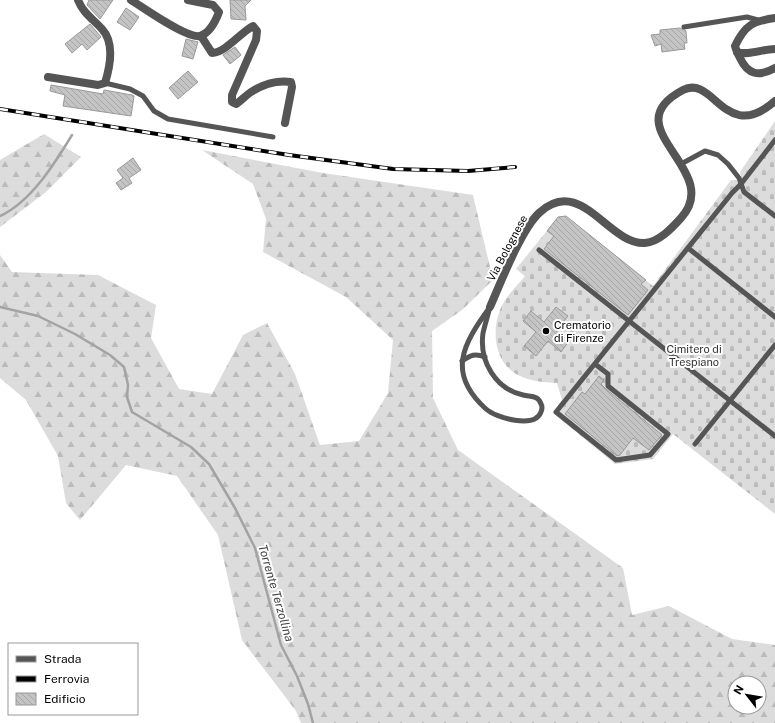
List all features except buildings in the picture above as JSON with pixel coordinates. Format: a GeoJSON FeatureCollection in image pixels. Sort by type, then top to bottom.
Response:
{"type":"FeatureCollection","features":[{"type":"Feature","properties":{"kind":"street"},"geometry":{"type":"LineString","coordinates":[[48,77],[98,85],[105,83],[108,72],[110,46],[103,30],[88,16],[78,0]]}},
{"type":"Feature","properties":{"kind":"street"},"geometry":{"type":"LineString","coordinates":[[131,0],[160,20],[191,36],[201,36],[209,31],[219,12],[213,5],[188,0]]}},
{"type":"Feature","properties":{"kind":"street"},"geometry":{"type":"LineString","coordinates":[[775,18],[758,20],[749,25],[742,32],[735,46],[744,67],[753,73],[760,74],[775,68]]}},
{"type":"Feature","properties":{"kind":"street"},"geometry":{"type":"LineString","coordinates":[[201,36],[212,53],[218,53],[253,26],[257,31],[256,40],[232,96],[232,102],[236,104],[250,93],[266,85],[282,80],[290,82],[292,87],[285,123]]}},
{"type":"Feature","properties":{"kind":"street"},"geometry":{"type":"LineString","coordinates":[[737,52],[748,54],[757,50],[775,49]]}},
{"type":"Feature","properties":{"kind":"street","name":"Via Bolognese"},"geometry":{"type":"LineString","coordinates":[[490,306],[530,223],[548,206],[568,202],[582,206],[598,216],[618,233],[632,240],[645,243],[657,240],[669,231],[683,217],[691,201],[692,185],[681,164],[665,140],[658,124],[659,114],[673,96],[685,89],[696,87],[710,95],[732,114],[740,116],[752,116],[764,111],[775,102]]}},
{"type":"Feature","properties":{"kind":"lane"},"geometry":{"type":"LineString","coordinates":[[684,27],[747,17],[758,20]]}},
{"type":"Feature","properties":{"kind":"lane"},"geometry":{"type":"LineString","coordinates":[[105,83],[130,89],[143,96],[154,111],[168,119],[273,137]]}},
{"type":"Feature","properties":{"kind":"lane"},"geometry":{"type":"LineString","coordinates":[[595,364],[608,374],[608,386],[668,434],[650,455],[616,460],[556,412],[732,193],[742,184],[775,140]]}},
{"type":"Feature","properties":{"kind":"lane"},"geometry":{"type":"LineString","coordinates":[[681,164],[705,152],[718,155],[728,164],[739,178],[744,192],[775,216]]}},
{"type":"Feature","properties":{"kind":"lane"},"geometry":{"type":"LineString","coordinates":[[688,248],[775,317]]}},
{"type":"Feature","properties":{"kind":"lane"},"geometry":{"type":"LineString","coordinates":[[539,250],[775,436]]}},
{"type":"Feature","properties":{"kind":"lane"},"geometry":{"type":"LineString","coordinates":[[490,306],[483,335],[485,357],[491,374],[502,386],[511,392],[536,397],[541,402],[542,408],[540,415],[533,420],[525,421],[508,419],[490,412],[475,399],[466,385],[462,361],[471,333],[490,306]]}},
{"type":"Feature","properties":{"kind":"lane"},"geometry":{"type":"LineString","coordinates":[[695,444],[775,345]]}},
{"type":"Feature","properties":{"kind":"lane"},"geometry":{"type":"LineString","coordinates":[[462,361],[470,355],[478,354],[485,357]]}},
{"type":"Feature","properties":{"kind":"green space","name":"Cimitero di Trespiano"},"geometry":{"type":"Polygon","coordinates":[[[775,121],[775,514],[673,434],[653,459],[615,464],[553,413],[562,400],[557,383],[528,379],[510,370],[504,363],[497,346],[496,328],[497,319],[502,306],[525,276],[516,269],[558,217],[566,216],[653,286],[731,180],[738,180],[741,176],[740,172],[775,121]]]}},
{"type":"Feature","properties":{"kind":"green space"},"geometry":{"type":"Polygon","coordinates":[[[44,134],[81,157],[46,192],[0,227],[0,160],[44,134]]]}},
{"type":"Feature","properties":{"kind":"green space"},"geometry":{"type":"Polygon","coordinates":[[[202,150],[323,173],[473,195],[493,280],[462,310],[432,331],[433,398],[458,450],[623,568],[632,615],[669,606],[732,639],[775,645],[775,723],[301,723],[296,711],[242,640],[218,535],[177,476],[126,465],[80,520],[66,503],[58,456],[26,400],[0,378],[0,255],[12,272],[98,275],[156,305],[151,338],[179,389],[212,394],[243,335],[267,323],[295,374],[320,445],[359,441],[388,393],[393,340],[346,297],[263,252],[266,219],[253,184],[202,150]]]}},
{"type":"Feature","properties":{"kind":"waterway"},"geometry":{"type":"LineString","coordinates":[[0,216],[11,210],[32,192],[58,158],[72,135]]}},
{"type":"Feature","properties":{"kind":"waterway","name":"Torrente Terzollina"},"geometry":{"type":"LineString","coordinates":[[0,307],[38,316],[75,334],[110,355],[124,367],[128,385],[127,397],[132,412],[191,447],[209,464],[235,508],[255,548],[281,645],[297,676],[308,704],[313,723]]}},
{"type":"Feature","properties":{"kind":"railway"},"geometry":{"type":"LineString","coordinates":[[0,109],[289,155],[393,169],[468,171],[515,167]]}},
{"type":"Feature","properties":{"kind":"place","name":"Crematorio di Firenze"},"geometry":{"type":"Point","coordinates":[546,331]}}]}
